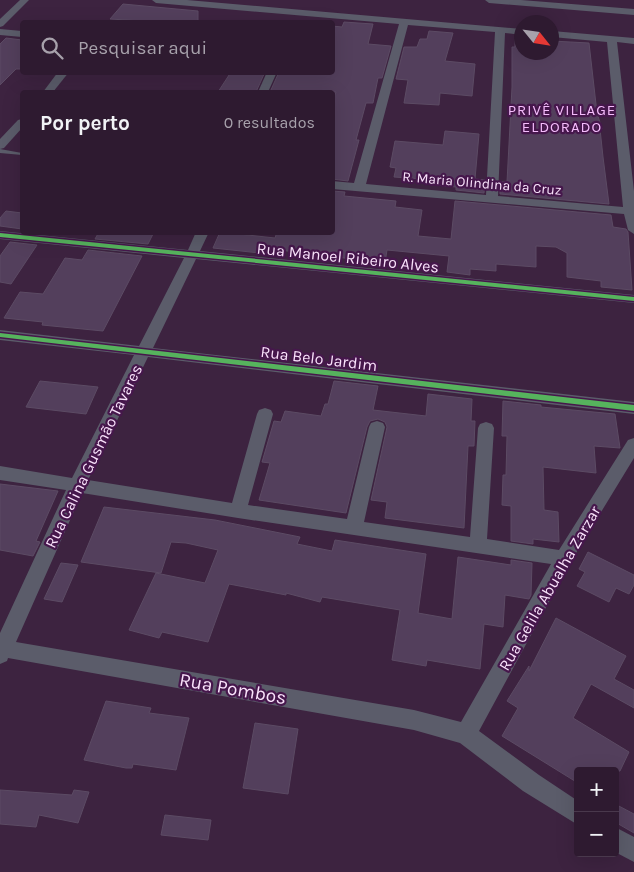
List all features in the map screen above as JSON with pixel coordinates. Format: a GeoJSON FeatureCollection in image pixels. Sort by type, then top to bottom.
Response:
{"type":"FeatureCollection","features":[{"type":"Feature","properties":{"kind":"street"},"geometry":{"type":"LineString","coordinates":[[0,24],[25,0]]}},
{"type":"Feature","properties":{"kind":"street"},"geometry":{"type":"LineString","coordinates":[[156,0],[514,31]]}},
{"type":"Feature","properties":{"kind":"street"},"geometry":{"type":"LineString","coordinates":[[489,0],[532,2],[634,12]]}},
{"type":"Feature","properties":{"kind":"street"},"geometry":{"type":"LineString","coordinates":[[295,20],[299,12]]}},
{"type":"Feature","properties":{"kind":"street"},"geometry":{"type":"LineString","coordinates":[[359,187],[404,22]]}},
{"type":"Feature","properties":{"kind":"street"},"geometry":{"type":"LineString","coordinates":[[492,198],[500,30]]}},
{"type":"Feature","properties":{"kind":"street"},"geometry":{"type":"LineString","coordinates":[[0,32],[20,34]]}},
{"type":"Feature","properties":{"kind":"street"},"geometry":{"type":"LineString","coordinates":[[559,35],[634,41]]}},
{"type":"Feature","properties":{"kind":"street"},"geometry":{"type":"LineString","coordinates":[[612,39],[630,211],[634,230]]}},
{"type":"Feature","properties":{"kind":"street"},"geometry":{"type":"LineString","coordinates":[[50,90],[62,75]]}},
{"type":"Feature","properties":{"kind":"street"},"geometry":{"type":"LineString","coordinates":[[264,90],[271,75]]}},
{"type":"Feature","properties":{"kind":"street"},"geometry":{"type":"LineString","coordinates":[[0,146],[20,124]]}},
{"type":"Feature","properties":{"kind":"street","name":"R. Maria Olindina da Cruz"},"geometry":{"type":"LineString","coordinates":[[335,185],[630,211]]}},
{"type":"Feature","properties":{"kind":"street","name":"Rua Manoel Ribeiro Alves"},"geometry":{"type":"LineString","coordinates":[[0,235],[54,237],[193,255],[634,299]]}},
{"type":"Feature","properties":{"kind":"street","name":"Rua Calina Gusmão Tavares"},"geometry":{"type":"LineString","coordinates":[[1,650],[77,484],[202,235]]}},
{"type":"Feature","properties":{"kind":"street","name":"Rua Belo Jardim"},"geometry":{"type":"LineString","coordinates":[[0,335],[634,408]]}},
{"type":"Feature","properties":{"kind":"street"},"geometry":{"type":"LineString","coordinates":[[238,511],[265,414]]}},
{"type":"Feature","properties":{"kind":"street"},"geometry":{"type":"LineString","coordinates":[[354,527],[377,427]]}},
{"type":"Feature","properties":{"kind":"street"},"geometry":{"type":"LineString","coordinates":[[478,545],[486,428]]}},
{"type":"Feature","properties":{"kind":"street","name":"Rua Gelila Abualha Zarzar"},"geometry":{"type":"LineString","coordinates":[[466,734],[564,558],[634,444]]}},
{"type":"Feature","properties":{"kind":"street"},"geometry":{"type":"LineString","coordinates":[[0,473],[238,511],[564,558]]}},
{"type":"Feature","properties":{"kind":"street","name":"Rua Pombos"},"geometry":{"type":"LineString","coordinates":[[1,650],[414,720],[466,734]]}},
{"type":"Feature","properties":{"kind":"street"},"geometry":{"type":"LineString","coordinates":[[466,734],[531,783],[575,812]]}},
{"type":"Feature","properties":{"kind":"street"},"geometry":{"type":"LineString","coordinates":[[619,841],[634,850]]}},
{"type":"Feature","properties":{"kind":"lane"},"geometry":{"type":"LineString","coordinates":[[0,151],[20,154]]}},
{"type":"Feature","properties":{"kind":"building"},"geometry":{"type":"Polygon","coordinates":[[[123,4],[198,11],[198,20],[110,19],[123,4]]]}},
{"type":"Feature","properties":{"kind":"building"},"geometry":{"type":"Polygon","coordinates":[[[344,22],[373,24],[368,44],[391,46],[382,78],[378,78],[373,103],[366,103],[348,181],[335,179],[335,90],[271,90],[278,75],[335,75],[335,26],[342,27],[344,22]]]}},
{"type":"Feature","properties":{"kind":"building"},"geometry":{"type":"Polygon","coordinates":[[[429,31],[453,33],[445,61],[475,64],[472,96],[440,93],[439,105],[404,103],[408,80],[396,79],[404,47],[417,47],[420,39],[427,39],[429,31]]]}},
{"type":"Feature","properties":{"kind":"building"},"geometry":{"type":"Polygon","coordinates":[[[6,38],[20,40],[20,69],[16,69],[0,85],[0,44],[6,38]]]}},
{"type":"Feature","properties":{"kind":"building"},"geometry":{"type":"Polygon","coordinates":[[[559,41],[589,43],[597,113],[602,129],[600,129],[609,204],[500,194],[500,182],[507,182],[512,47],[514,47],[514,60],[559,60],[559,41]]]}},
{"type":"Feature","properties":{"kind":"building"},"geometry":{"type":"Polygon","coordinates":[[[229,75],[264,75],[257,90],[219,90],[229,75]]]}},
{"type":"Feature","properties":{"kind":"building"},"geometry":{"type":"Polygon","coordinates":[[[445,131],[479,134],[475,179],[485,180],[484,193],[456,190],[456,187],[436,185],[437,180],[394,177],[396,168],[390,167],[395,141],[443,145],[445,131]]]}},
{"type":"Feature","properties":{"kind":"building"},"geometry":{"type":"Polygon","coordinates":[[[335,191],[345,192],[344,196],[396,201],[395,207],[422,210],[418,236],[451,239],[455,201],[611,215],[613,227],[626,229],[628,232],[632,290],[601,287],[601,281],[567,277],[567,253],[556,247],[536,246],[536,267],[496,264],[496,271],[470,269],[470,275],[447,272],[449,256],[387,250],[385,263],[271,249],[269,254],[213,248],[219,235],[248,235],[275,238],[276,235],[335,235],[335,191]]]}},
{"type":"Feature","properties":{"kind":"building"},"geometry":{"type":"Polygon","coordinates":[[[6,211],[20,213],[20,229],[0,226],[0,218],[6,211]]]}},
{"type":"Feature","properties":{"kind":"building"},"geometry":{"type":"Polygon","coordinates":[[[97,235],[152,235],[148,244],[95,239],[97,235]]]}},
{"type":"Feature","properties":{"kind":"building"},"geometry":{"type":"Polygon","coordinates":[[[10,242],[37,245],[11,284],[0,282],[0,256],[10,242]]]}},
{"type":"Feature","properties":{"kind":"building"},"geometry":{"type":"Polygon","coordinates":[[[88,250],[142,256],[103,331],[42,325],[43,322],[4,318],[20,292],[43,294],[65,258],[82,260],[88,250]]]}},
{"type":"Feature","properties":{"kind":"building"},"geometry":{"type":"Polygon","coordinates":[[[40,381],[98,387],[86,414],[26,407],[40,381]]]}},
{"type":"Feature","properties":{"kind":"building"},"geometry":{"type":"Polygon","coordinates":[[[334,381],[378,386],[373,410],[426,416],[428,394],[472,399],[471,421],[475,421],[474,446],[468,446],[464,528],[385,518],[387,502],[371,500],[387,427],[385,422],[378,419],[370,421],[367,427],[346,513],[259,500],[270,463],[262,462],[274,421],[281,422],[285,411],[321,416],[325,404],[328,404],[334,381]]]}},
{"type":"Feature","properties":{"kind":"building"},"geometry":{"type":"Polygon","coordinates":[[[503,401],[541,405],[541,407],[615,414],[620,448],[594,446],[596,473],[543,467],[544,510],[558,512],[559,542],[533,539],[533,544],[511,541],[511,506],[502,505],[503,475],[506,475],[507,436],[502,436],[503,401]]]}},
{"type":"Feature","properties":{"kind":"building"},"geometry":{"type":"Polygon","coordinates":[[[0,484],[58,491],[36,541],[40,542],[33,556],[0,550],[0,484]]]}},
{"type":"Feature","properties":{"kind":"building"},"geometry":{"type":"Polygon","coordinates":[[[104,507],[215,520],[300,537],[297,544],[332,551],[335,540],[426,554],[418,613],[452,619],[458,557],[511,565],[511,560],[532,563],[531,595],[529,599],[505,595],[503,627],[484,624],[480,669],[427,660],[426,666],[392,660],[400,610],[322,597],[320,602],[286,593],[286,595],[229,584],[208,642],[162,632],[159,638],[129,630],[156,573],[205,583],[218,550],[186,543],[171,542],[161,573],[81,562],[104,507]]]}},
{"type":"Feature","properties":{"kind":"building"},"geometry":{"type":"Polygon","coordinates":[[[588,552],[634,575],[634,585],[629,594],[616,588],[609,602],[577,586],[585,572],[579,569],[588,552]]]}},
{"type":"Feature","properties":{"kind":"building"},"geometry":{"type":"Polygon","coordinates":[[[61,563],[78,565],[62,602],[44,599],[61,563]]]}},
{"type":"Feature","properties":{"kind":"building"},"geometry":{"type":"Polygon","coordinates":[[[556,618],[626,656],[614,679],[634,690],[634,708],[591,684],[573,718],[629,752],[620,771],[619,767],[574,767],[574,781],[502,736],[518,708],[507,701],[529,666],[529,671],[556,618]]]}},
{"type":"Feature","properties":{"kind":"building"},"geometry":{"type":"Polygon","coordinates":[[[106,701],[151,708],[149,713],[189,718],[176,770],[133,764],[132,768],[126,768],[84,760],[106,701]]]}},
{"type":"Feature","properties":{"kind":"building"},"geometry":{"type":"Polygon","coordinates":[[[255,723],[298,729],[288,794],[243,788],[255,723]]]}},
{"type":"Feature","properties":{"kind":"building"},"geometry":{"type":"Polygon","coordinates":[[[0,790],[72,795],[74,790],[89,792],[78,823],[39,815],[36,827],[0,824],[0,790]]]}},
{"type":"Feature","properties":{"kind":"building"},"geometry":{"type":"Polygon","coordinates":[[[619,806],[634,814],[634,833],[619,824],[619,806]]]}},
{"type":"Feature","properties":{"kind":"building"},"geometry":{"type":"Polygon","coordinates":[[[165,815],[211,820],[208,840],[161,835],[165,815]]]}},
{"type":"Feature","properties":{"kind":"cycle path"},"geometry":{"type":"LineString","coordinates":[[0,235],[634,299]]}},
{"type":"Feature","properties":{"kind":"cycle path"},"geometry":{"type":"LineString","coordinates":[[0,335],[634,408]]}},
{"type":"Feature","properties":{"kind":"district","name":"PRIVÊ VILLAGE ELDORADO"},"geometry":{"type":"Point","coordinates":[562,118]}}]}
